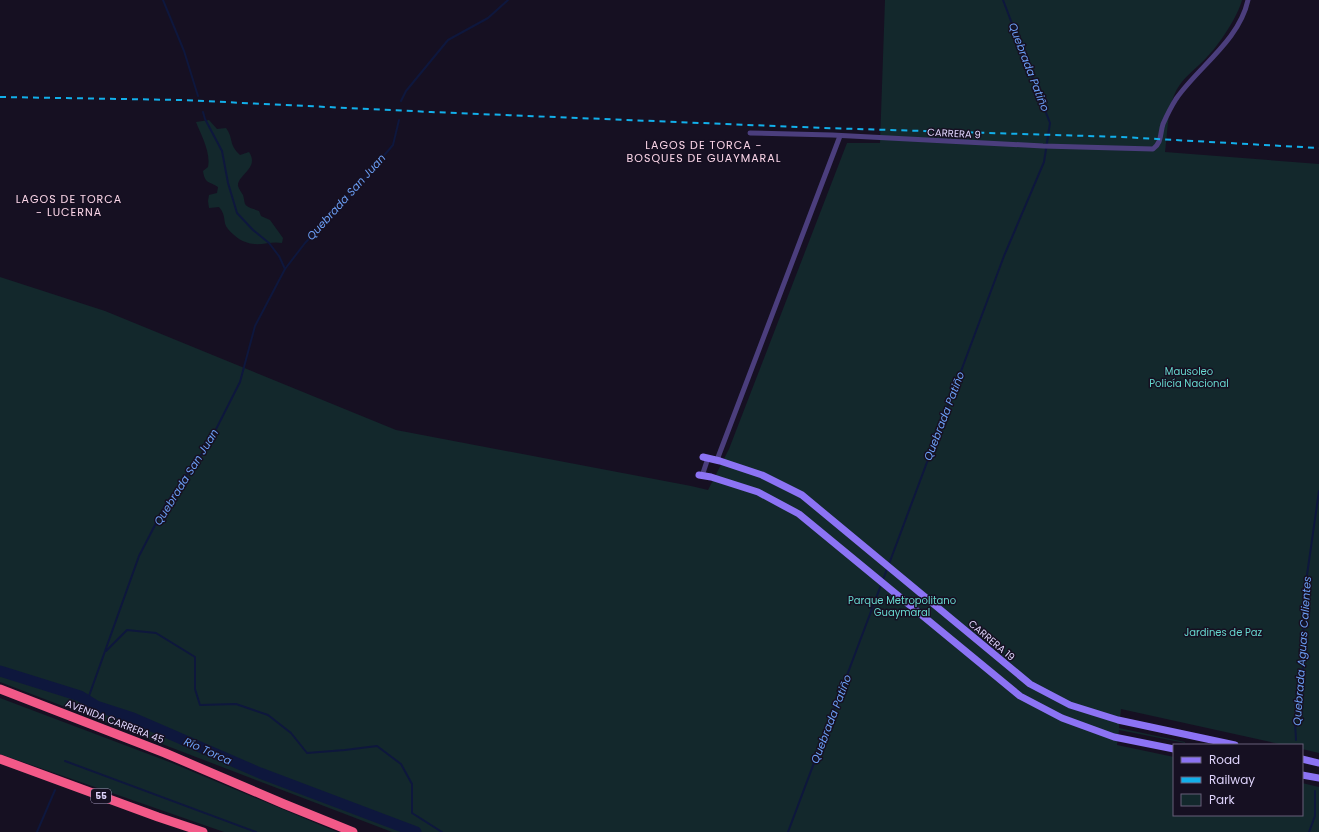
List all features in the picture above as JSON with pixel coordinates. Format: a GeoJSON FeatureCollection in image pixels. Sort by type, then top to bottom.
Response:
{"type":"FeatureCollection","features":[{"type":"Feature","properties":{"kind":"highway","name":"AVENIDA CARRERA 45"},"geometry":{"type":"LineString","coordinates":[[0,689],[165,753],[353,832]]}},
{"type":"Feature","properties":{"kind":"highway","name":"55"},"geometry":{"type":"LineString","coordinates":[[0,759],[203,832]]}},
{"type":"Feature","properties":{"kind":"main road","name":"CARRERA 19"},"geometry":{"type":"LineString","coordinates":[[706,458],[717,460],[762,475],[802,495],[1030,684],[1070,705],[1118,720],[1230,744]]}},
{"type":"Feature","properties":{"kind":"main road"},"geometry":{"type":"LineString","coordinates":[[700,475],[758,492],[799,514],[1020,696],[1062,718],[1114,737],[1173,749]]}},
{"type":"Feature","properties":{"kind":"main road"},"geometry":{"type":"LineString","coordinates":[[1303,759],[1319,763]]}},
{"type":"Feature","properties":{"kind":"main road"},"geometry":{"type":"LineString","coordinates":[[1303,775],[1319,778]]}},
{"type":"Feature","properties":{"kind":"street","name":"CARRERA 9"},"geometry":{"type":"LineString","coordinates":[[750,133],[1153,149],[1160,140],[1163,126],[1170,108],[1183,89],[1211,61],[1226,42],[1238,25],[1248,0]]}},
{"type":"Feature","properties":{"kind":"street"},"geometry":{"type":"LineString","coordinates":[[717,460],[840,136]]}},
{"type":"Feature","properties":{"kind":"street"},"geometry":{"type":"LineString","coordinates":[[700,475],[706,458]]}},
{"type":"Feature","properties":{"kind":"green space","name":"Parque Metropolitano Guaymaral"},"geometry":{"type":"Polygon","coordinates":[[[885,0],[1242,0],[1237,14],[1212,52],[1185,78],[1175,93],[1170,109],[1165,152],[1319,164],[1319,753],[1303,749],[1303,744],[1279,744],[1121,709],[1119,728],[1185,743],[1119,730],[1117,745],[1173,757],[1173,816],[1303,816],[1303,783],[1319,787],[1319,832],[392,832],[0,682],[0,277],[105,311],[396,430],[708,490],[729,449],[847,143],[880,143],[885,0]]]}},
{"type":"Feature","properties":{"kind":"green space"},"geometry":{"type":"Polygon","coordinates":[[[209,120],[217,129],[226,128],[230,135],[232,145],[240,155],[249,152],[252,158],[252,163],[239,182],[239,189],[243,195],[246,205],[259,211],[261,216],[270,220],[283,238],[282,243],[275,242],[254,244],[243,241],[236,237],[228,229],[225,224],[223,213],[219,207],[209,208],[209,195],[217,193],[218,187],[208,182],[205,178],[203,171],[208,167],[209,161],[205,144],[196,122],[209,120]]]}},
{"type":"Feature","properties":{"kind":"green space"},"geometry":{"type":"Polygon","coordinates":[[[0,698],[172,763],[337,832],[224,832],[0,754],[0,698]]]}},
{"type":"Feature","properties":{"kind":"waterway","name":"Quebrada San Juan"},"geometry":{"type":"LineString","coordinates":[[163,0],[184,51],[198,96]]}},
{"type":"Feature","properties":{"kind":"waterway","name":"Quebrada San Juan"},"geometry":{"type":"LineString","coordinates":[[401,101],[406,91],[448,40],[488,18],[508,0]]}},
{"type":"Feature","properties":{"kind":"waterway","name":"Quebrada Patiño"},"geometry":{"type":"LineString","coordinates":[[889,564],[1004,256],[1044,162],[1050,123],[1003,0]]}},
{"type":"Feature","properties":{"kind":"waterway","name":"Quebrada San Juan"},"geometry":{"type":"LineString","coordinates":[[203,112],[205,119],[222,151],[228,183],[237,213],[253,230],[269,243],[279,256],[285,269]]}},
{"type":"Feature","properties":{"kind":"waterway","name":"Quebrada San Juan"},"geometry":{"type":"LineString","coordinates":[[84,710],[139,556],[166,504],[208,445],[240,382],[255,326],[285,269],[305,243],[351,194],[393,145],[399,120]]}},
{"type":"Feature","properties":{"kind":"waterway","name":"Quebrada Aguas Calientes"},"geometry":{"type":"LineString","coordinates":[[1296,740],[1295,722],[1303,667],[1304,596],[1319,491]]}},
{"type":"Feature","properties":{"kind":"waterway","name":"Quebrada Patiño"},"geometry":{"type":"LineString","coordinates":[[788,832],[887,569]]}},
{"type":"Feature","properties":{"kind":"waterway","name":"Quebrada Patiño"},"geometry":{"type":"LineString","coordinates":[[106,651],[127,630],[156,633],[195,657],[195,689],[200,705],[236,704],[268,715],[291,733],[307,753],[377,746],[401,764],[412,784],[412,813],[442,832]]}},
{"type":"Feature","properties":{"kind":"waterway","name":"Río Torca"},"geometry":{"type":"LineString","coordinates":[[0,671],[80,696],[96,706],[133,718],[260,773],[416,832]]}},
{"type":"Feature","properties":{"kind":"waterway"},"geometry":{"type":"LineString","coordinates":[[65,761],[256,832]]}},
{"type":"Feature","properties":{"kind":"waterway","name":"Quebrada San Juan"},"geometry":{"type":"LineString","coordinates":[[37,832],[55,790]]}},
{"type":"Feature","properties":{"kind":"waterway","name":"Quebrada Aguas Calientes"},"geometry":{"type":"LineString","coordinates":[[1309,832],[1315,816],[1315,791]]}},
{"type":"Feature","properties":{"kind":"railway"},"geometry":{"type":"LineString","coordinates":[[0,97],[182,100],[824,128],[1121,137],[1319,148]]}},
{"type":"Feature","properties":{"kind":"district","name":"LAGOS DE TORCA - BOSQUES DE GUAYMARAL"},"geometry":{"type":"Point","coordinates":[704,151]}},
{"type":"Feature","properties":{"kind":"district","name":"LAGOS DE TORCA - LUCERNA"},"geometry":{"type":"Point","coordinates":[69,205]}},
{"type":"Feature","properties":{"kind":"park label","name":"Mausoleo Policía Nacional"},"geometry":{"type":"Point","coordinates":[1189,376]}},
{"type":"Feature","properties":{"kind":"park label","name":"Jardines de Paz"},"geometry":{"type":"Point","coordinates":[1223,632]}}]}
